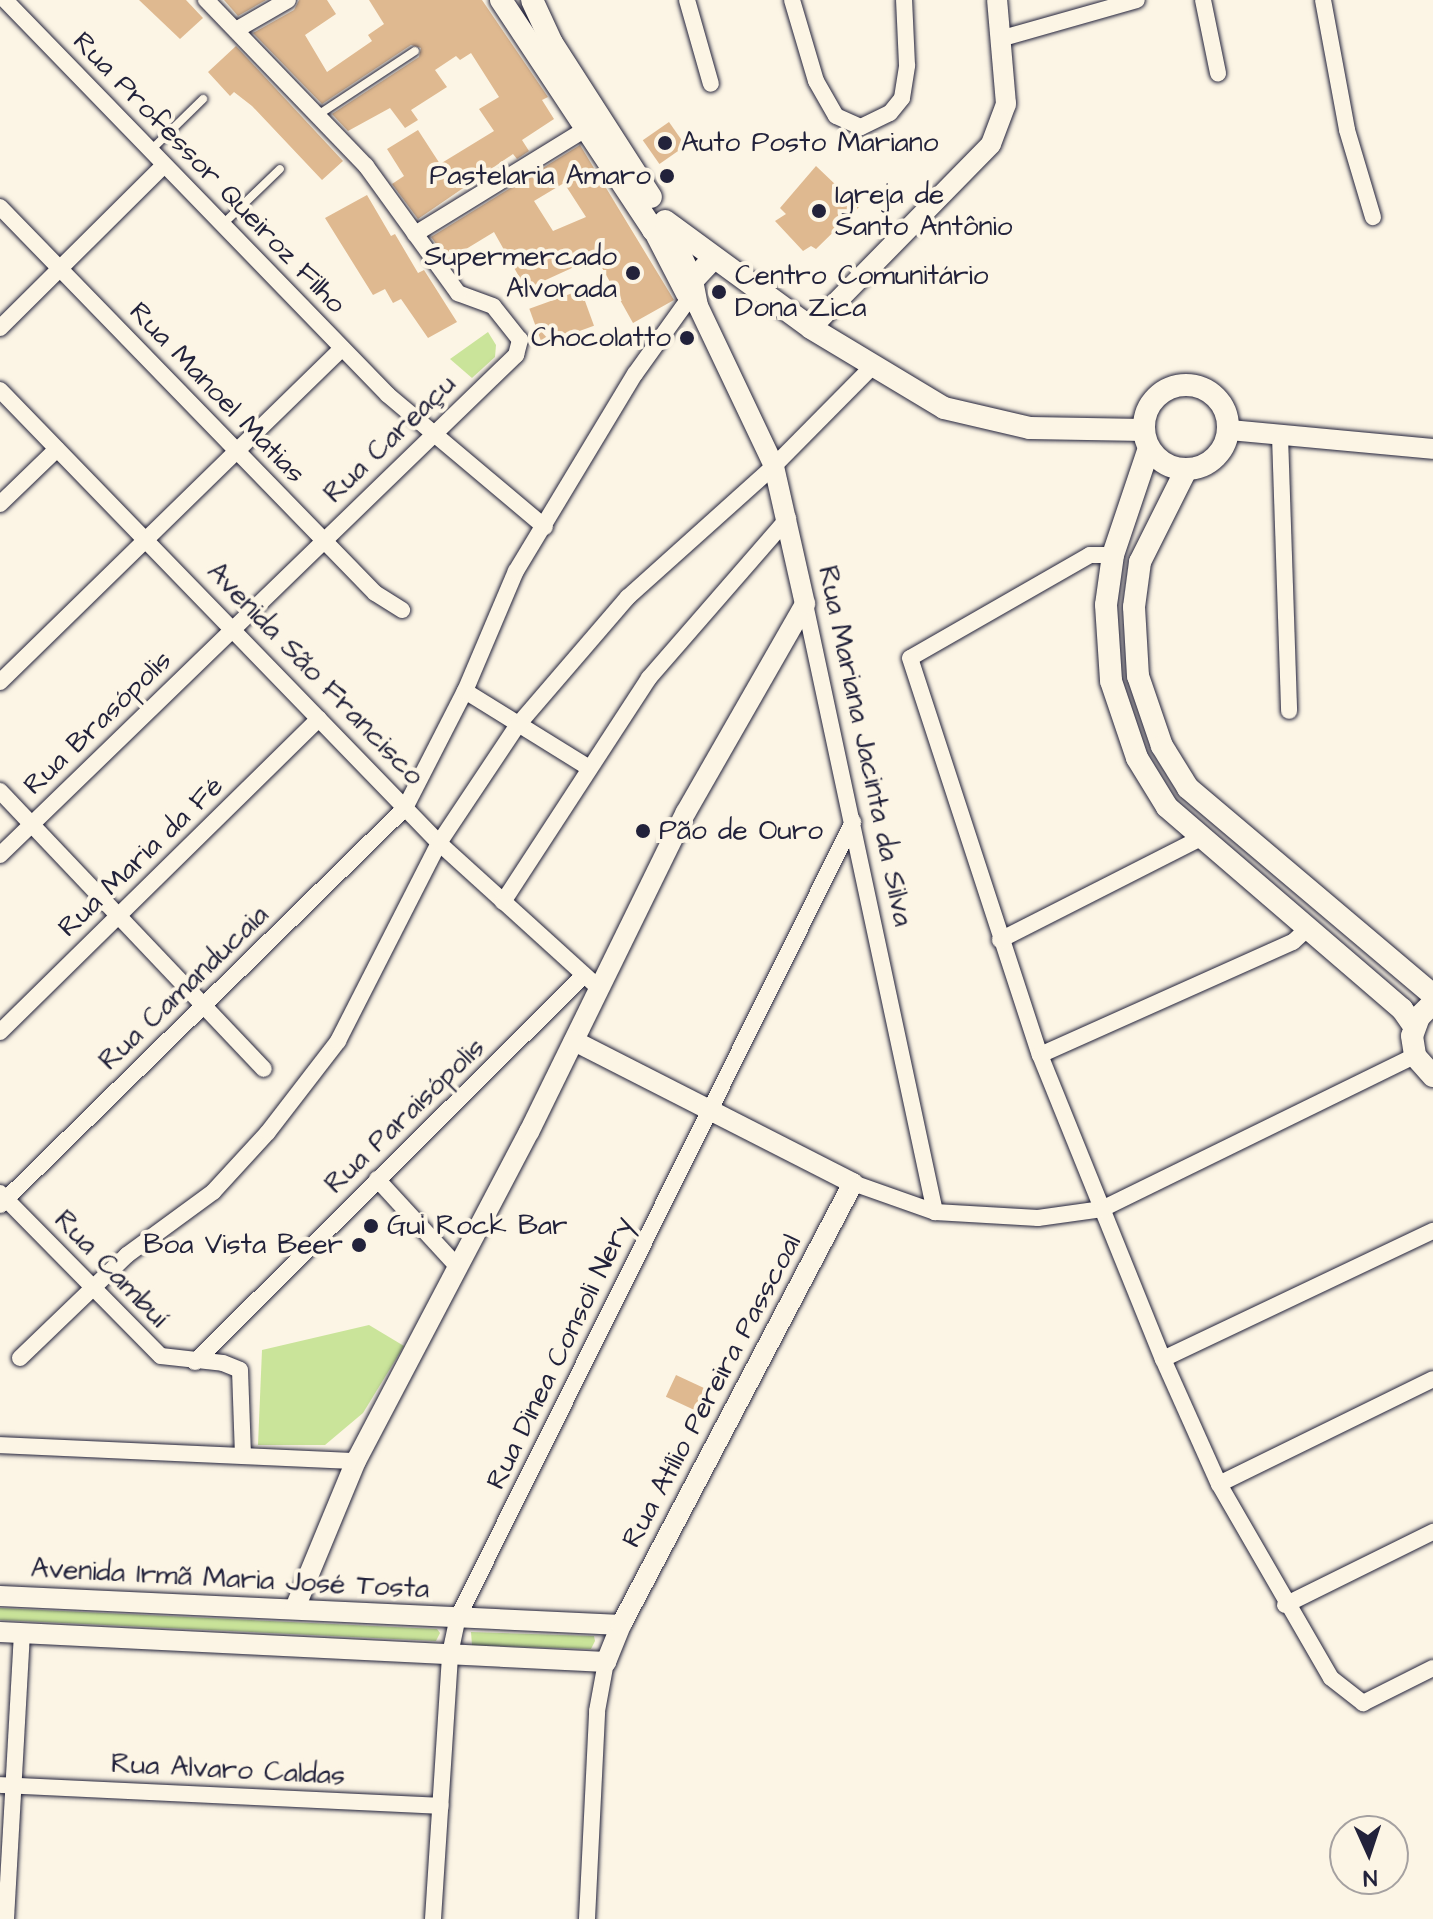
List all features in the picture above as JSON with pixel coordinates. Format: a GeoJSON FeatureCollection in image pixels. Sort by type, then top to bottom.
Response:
{"type":"FeatureCollection","features":[{"type":"Feature","properties":{"kind":"main road"},"geometry":{"type":"LineString","coordinates":[[532,0],[595,123]]}},
{"type":"Feature","properties":{"kind":"main road"},"geometry":{"type":"LineString","coordinates":[[508,2],[595,123],[659,226],[676,243],[697,288],[732,274]]}},
{"type":"Feature","properties":{"kind":"main road"},"geometry":{"type":"LineString","coordinates":[[659,226],[871,368],[944,408],[1003,425],[1146,439],[1169,466],[1186,470],[1215,458],[1229,430],[1219,400],[1191,385],[1170,388],[1153,401],[1146,439],[1113,555],[1105,631],[1117,707],[1151,783],[1167,807],[1402,1009],[1414,1026],[1415,1056],[1433,1076]]}},
{"type":"Feature","properties":{"kind":"main road"},"geometry":{"type":"LineString","coordinates":[[1186,470],[1140,562],[1134,653],[1144,700],[1162,746],[1188,788],[1433,995]]}},
{"type":"Feature","properties":{"kind":"main road"},"geometry":{"type":"LineString","coordinates":[[1203,837],[1222,818]]}},
{"type":"Feature","properties":{"kind":"main road"},"geometry":{"type":"LineString","coordinates":[[1414,1026],[1433,1003]]}},
{"type":"Feature","properties":{"kind":"street","name":"Rua Professor Queiroz Filho"},"geometry":{"type":"LineString","coordinates":[[5,0],[342,348],[433,433],[545,527]]}},
{"type":"Feature","properties":{"kind":"street"},"geometry":{"type":"LineString","coordinates":[[206,0],[373,174],[415,234],[595,123]]}},
{"type":"Feature","properties":{"kind":"street"},"geometry":{"type":"LineString","coordinates":[[236,30],[288,0]]}},
{"type":"Feature","properties":{"kind":"street"},"geometry":{"type":"LineString","coordinates":[[687,0],[711,84]]}},
{"type":"Feature","properties":{"kind":"street"},"geometry":{"type":"LineString","coordinates":[[792,0],[816,81],[836,116],[861,127],[890,113],[902,98],[907,65],[904,0]]}},
{"type":"Feature","properties":{"kind":"street"},"geometry":{"type":"LineString","coordinates":[[811,328],[991,144],[1006,104],[1003,38],[997,0]]}},
{"type":"Feature","properties":{"kind":"street"},"geometry":{"type":"LineString","coordinates":[[1003,38],[1100,5],[1137,0]]}},
{"type":"Feature","properties":{"kind":"street"},"geometry":{"type":"LineString","coordinates":[[1203,0],[1218,73]]}},
{"type":"Feature","properties":{"kind":"street"},"geometry":{"type":"LineString","coordinates":[[1323,0],[1347,130],[1373,217]]}},
{"type":"Feature","properties":{"kind":"street"},"geometry":{"type":"LineString","coordinates":[[0,328],[164,165]]}},
{"type":"Feature","properties":{"kind":"street","name":"Rua Manoel Matias"},"geometry":{"type":"LineString","coordinates":[[0,207],[375,593],[402,610]]}},
{"type":"Feature","properties":{"kind":"street","name":"Rua Mariana Jacinta da Silva"},"geometry":{"type":"LineString","coordinates":[[659,226],[697,288],[774,466],[788,518],[935,1212]]}},
{"type":"Feature","properties":{"kind":"street","name":"Rua Careaçu"},"geometry":{"type":"LineString","coordinates":[[232,629],[516,355],[520,340],[493,306],[458,293],[415,234]]}},
{"type":"Feature","properties":{"kind":"street","name":"Rua Camanducaia"},"geometry":{"type":"LineString","coordinates":[[2,1199],[405,808],[465,691],[516,571],[635,374],[697,288]]}},
{"type":"Feature","properties":{"kind":"street"},"geometry":{"type":"LineString","coordinates":[[0,682],[342,348]]}},
{"type":"Feature","properties":{"kind":"street"},"geometry":{"type":"LineString","coordinates":[[20,1358],[142,1242],[213,1192],[305,1088],[362,1001],[439,843],[517,726],[628,597],[774,466],[871,368]]}},
{"type":"Feature","properties":{"kind":"street","name":"Avenida São Francisco"},"geometry":{"type":"LineString","coordinates":[[0,390],[439,843],[591,982]]}},
{"type":"Feature","properties":{"kind":"street"},"geometry":{"type":"LineString","coordinates":[[1229,430],[1433,449]]}},
{"type":"Feature","properties":{"kind":"street"},"geometry":{"type":"LineString","coordinates":[[1280,436],[1289,711]]}},
{"type":"Feature","properties":{"kind":"street"},"geometry":{"type":"LineString","coordinates":[[0,504],[57,449]]}},
{"type":"Feature","properties":{"kind":"street"},"geometry":{"type":"LineString","coordinates":[[503,902],[656,669],[788,518]]}},
{"type":"Feature","properties":{"kind":"street"},"geometry":{"type":"LineString","coordinates":[[1113,555],[1090,555],[910,658],[1040,1055],[1163,1359],[1219,1484],[1285,1605],[1331,1678],[1363,1703],[1433,1668]]}},
{"type":"Feature","properties":{"kind":"street"},"geometry":{"type":"LineString","coordinates":[[295,1608],[356,1461],[574,1041],[591,982],[805,604]]}},
{"type":"Feature","properties":{"kind":"street","name":"Rua Brasópolis"},"geometry":{"type":"LineString","coordinates":[[0,855],[232,629]]}},
{"type":"Feature","properties":{"kind":"street"},"geometry":{"type":"LineString","coordinates":[[465,691],[589,768]]}},
{"type":"Feature","properties":{"kind":"street","name":"Rua Maria da Fé"},"geometry":{"type":"LineString","coordinates":[[0,1032],[319,719]]}},
{"type":"Feature","properties":{"kind":"street"},"geometry":{"type":"LineString","coordinates":[[0,791],[264,1069]]}},
{"type":"Feature","properties":{"kind":"street","name":"Rua Dinea Consoli Nery"},"geometry":{"type":"LineString","coordinates":[[458,1617],[853,822]]}},
{"type":"Feature","properties":{"kind":"street"},"geometry":{"type":"LineString","coordinates":[[1000,940],[1203,837]]}},
{"type":"Feature","properties":{"kind":"street"},"geometry":{"type":"LineString","coordinates":[[1040,1055],[1293,942],[1308,928]]}},
{"type":"Feature","properties":{"kind":"street","name":"Rua Paraisópolis"},"geometry":{"type":"LineString","coordinates":[[195,1362],[377,1179],[591,982]]}},
{"type":"Feature","properties":{"kind":"street"},"geometry":{"type":"LineString","coordinates":[[574,1041],[853,1183],[935,1212],[1038,1218],[1102,1209],[1415,1056]]}},
{"type":"Feature","properties":{"kind":"street"},"geometry":{"type":"LineString","coordinates":[[377,1179],[458,1267]]}},
{"type":"Feature","properties":{"kind":"street","name":"Rua Atílio Pereira Passcoal"},"geometry":{"type":"LineString","coordinates":[[621,1625],[853,1183]]}},
{"type":"Feature","properties":{"kind":"street","name":"Rua Cambuí"},"geometry":{"type":"LineString","coordinates":[[2,1199],[161,1356],[240,1370],[243,1456]]}},
{"type":"Feature","properties":{"kind":"street"},"geometry":{"type":"LineString","coordinates":[[1163,1359],[1433,1231]]}},
{"type":"Feature","properties":{"kind":"street"},"geometry":{"type":"LineString","coordinates":[[1219,1484],[1433,1379]]}},
{"type":"Feature","properties":{"kind":"street"},"geometry":{"type":"LineString","coordinates":[[0,1445],[356,1461]]}},
{"type":"Feature","properties":{"kind":"street"},"geometry":{"type":"LineString","coordinates":[[1285,1605],[1433,1532]]}},
{"type":"Feature","properties":{"kind":"street","name":"Avenida Irmã Maria José Tosta"},"geometry":{"type":"LineString","coordinates":[[0,1596],[621,1625]]}},
{"type":"Feature","properties":{"kind":"street","name":"Avenida Irmã Maria José Tosta"},"geometry":{"type":"LineString","coordinates":[[433,1919],[450,1654],[458,1617]]}},
{"type":"Feature","properties":{"kind":"street"},"geometry":{"type":"LineString","coordinates":[[587,1919],[597,1711],[606,1662],[621,1625]]}},
{"type":"Feature","properties":{"kind":"street"},"geometry":{"type":"LineString","coordinates":[[0,1632],[606,1662]]}},
{"type":"Feature","properties":{"kind":"street"},"geometry":{"type":"LineString","coordinates":[[6,1919],[7,1785],[22,1633]]}},
{"type":"Feature","properties":{"kind":"street","name":"Rua Alvaro Caldas"},"geometry":{"type":"LineString","coordinates":[[7,1785],[440,1806]]}},
{"type":"Feature","properties":{"kind":"lane"},"geometry":{"type":"LineString","coordinates":[[318,115],[415,51]]}},
{"type":"Feature","properties":{"kind":"lane"},"geometry":{"type":"LineString","coordinates":[[151,151],[203,99]]}},
{"type":"Feature","properties":{"kind":"lane"},"geometry":{"type":"LineString","coordinates":[[222,225],[280,169]]}},
{"type":"Feature","properties":{"kind":"green space"},"geometry":{"type":"Polygon","coordinates":[[[488,332],[496,345],[495,357],[472,378],[450,359],[488,332]]]}},
{"type":"Feature","properties":{"kind":"green space"},"geometry":{"type":"Polygon","coordinates":[[[369,1325],[404,1346],[363,1413],[325,1445],[258,1445],[262,1350],[369,1325]]]}},
{"type":"Feature","properties":{"kind":"green space"},"geometry":{"type":"Polygon","coordinates":[[[0,1608],[437,1629],[440,1633],[436,1641],[0,1620],[0,1608]]]}},
{"type":"Feature","properties":{"kind":"green space"},"geometry":{"type":"Polygon","coordinates":[[[471,1632],[594,1636],[595,1641],[591,1649],[472,1645],[471,1632]]]}},
{"type":"Feature","properties":{"kind":"building"},"geometry":{"type":"Polygon","coordinates":[[[139,0],[186,0],[203,18],[180,39],[139,0]]]}},
{"type":"Feature","properties":{"kind":"building"},"geometry":{"type":"Polygon","coordinates":[[[224,0],[266,0],[238,16],[224,0]]]}},
{"type":"Feature","properties":{"kind":"building"},"geometry":{"type":"Polygon","coordinates":[[[299,0],[327,0],[336,14],[305,35],[327,72],[372,41],[368,35],[384,24],[369,0],[482,0],[548,97],[542,100],[554,119],[522,140],[529,151],[517,159],[513,154],[418,219],[392,184],[404,176],[387,149],[418,130],[440,164],[494,131],[479,109],[499,97],[471,53],[460,60],[456,56],[435,70],[447,87],[411,110],[418,120],[405,128],[390,108],[348,131],[332,114],[419,57],[421,48],[411,45],[322,104],[253,33],[294,10],[299,0]]]}},
{"type":"Feature","properties":{"kind":"building"},"geometry":{"type":"Polygon","coordinates":[[[236,46],[343,161],[322,180],[252,106],[234,92],[230,96],[208,72],[236,46]]]}},
{"type":"Feature","properties":{"kind":"building","name":"Auto Posto Mariano"},"geometry":{"type":"Polygon","coordinates":[[[669,122],[686,146],[659,164],[643,140],[669,122]]]}},
{"type":"Feature","properties":{"kind":"building"},"geometry":{"type":"Polygon","coordinates":[[[580,145],[674,300],[633,323],[596,257],[526,289],[494,232],[448,260],[431,237],[580,145]],[[564,183],[534,201],[553,231],[586,217],[564,183]]]}},
{"type":"Feature","properties":{"kind":"building","name":"Igreja de Santo Antônio"},"geometry":{"type":"Polygon","coordinates":[[[816,166],[859,207],[816,249],[811,246],[803,251],[775,221],[786,214],[780,208],[816,166]]]}},
{"type":"Feature","properties":{"kind":"building"},"geometry":{"type":"Polygon","coordinates":[[[367,195],[391,236],[395,234],[418,273],[424,270],[457,322],[428,338],[401,299],[393,303],[385,289],[373,295],[325,218],[367,195]]]}},
{"type":"Feature","properties":{"kind":"building"},"geometry":{"type":"Polygon","coordinates":[[[581,290],[594,326],[542,345],[529,309],[581,290]]]}},
{"type":"Feature","properties":{"kind":"building"},"geometry":{"type":"Polygon","coordinates":[[[676,1375],[708,1390],[698,1412],[666,1397],[676,1375]]]}},
{"type":"Feature","properties":{"kind":"place","name":"Auto Posto Mariano"},"geometry":{"type":"Point","coordinates":[665,143]}},
{"type":"Feature","properties":{"kind":"place","name":"Pastelaria Amaro"},"geometry":{"type":"Point","coordinates":[667,176]}},
{"type":"Feature","properties":{"kind":"place","name":"Igreja de Santo Antônio"},"geometry":{"type":"Point","coordinates":[819,211]}},
{"type":"Feature","properties":{"kind":"place","name":"Supermercado Alvorada"},"geometry":{"type":"Point","coordinates":[633,273]}},
{"type":"Feature","properties":{"kind":"place","name":"Centro Comunitário Dona Zica"},"geometry":{"type":"Point","coordinates":[719,292]}},
{"type":"Feature","properties":{"kind":"place","name":"Chocolatto"},"geometry":{"type":"Point","coordinates":[687,338]}},
{"type":"Feature","properties":{"kind":"place","name":"Pão de Ouro"},"geometry":{"type":"Point","coordinates":[643,831]}},
{"type":"Feature","properties":{"kind":"place","name":"Gui Rock Bar"},"geometry":{"type":"Point","coordinates":[371,1226]}},
{"type":"Feature","properties":{"kind":"place","name":"Boa Vista Beer"},"geometry":{"type":"Point","coordinates":[359,1245]}}]}
